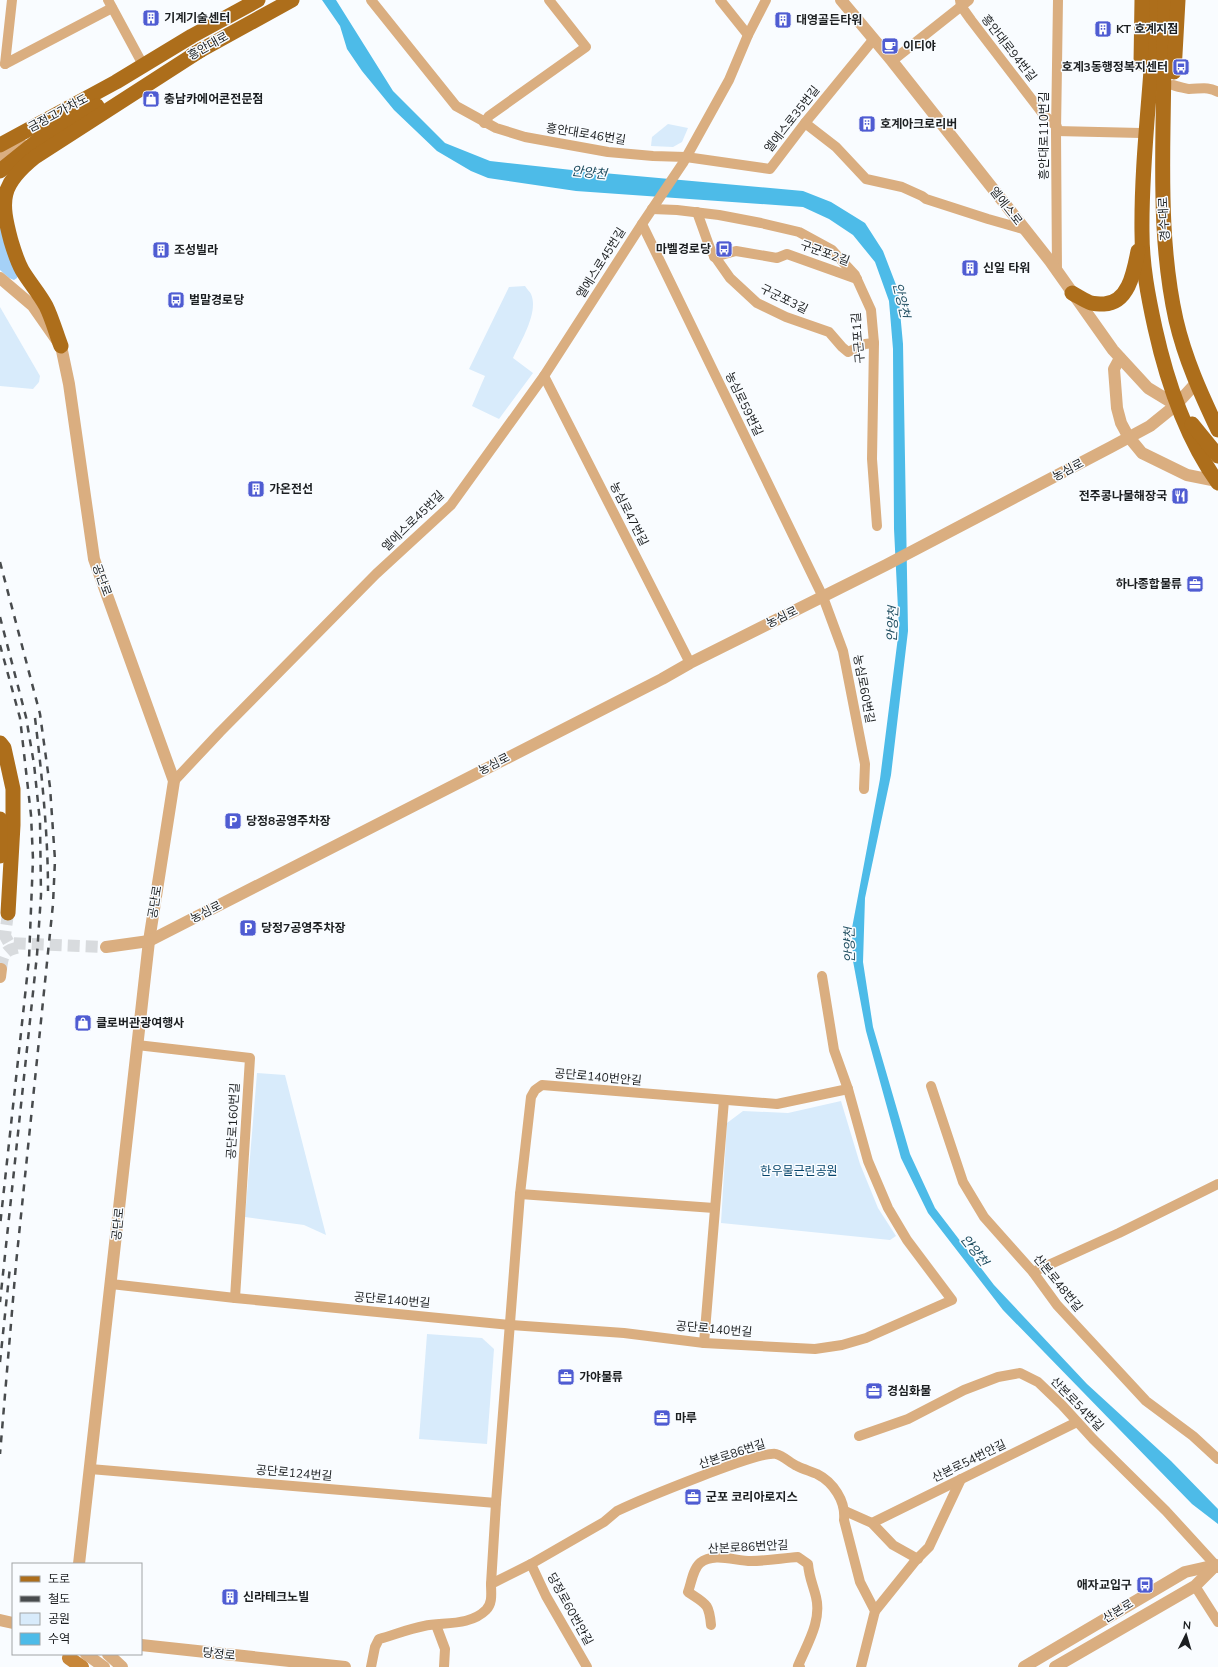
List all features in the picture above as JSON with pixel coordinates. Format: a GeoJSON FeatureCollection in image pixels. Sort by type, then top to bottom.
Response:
{"type":"FeatureCollection","features":[{"type":"Feature","properties":{"kind":"main road","name":"흥안대로"},"geometry":{"type":"LineString","coordinates":[[120,87],[192,36],[258,0]]}},
{"type":"Feature","properties":{"kind":"main road","name":"흥안대로"},"geometry":{"type":"LineString","coordinates":[[120,87],[201,50],[292,0]]}},
{"type":"Feature","properties":{"kind":"main road"},"geometry":{"type":"LineString","coordinates":[[1142,0],[1142,188]]}},
{"type":"Feature","properties":{"kind":"main road","name":"경수대로"},"geometry":{"type":"LineString","coordinates":[[1155,0],[1142,188],[1142,233],[1147,296],[1160,353],[1176,405],[1199,453],[1217,482]]}},
{"type":"Feature","properties":{"kind":"main road","name":"경수대로"},"geometry":{"type":"LineString","coordinates":[[1165,0],[1162,188],[1167,262],[1174,308],[1183,346],[1196,383],[1218,430]]}},
{"type":"Feature","properties":{"kind":"main road"},"geometry":{"type":"LineString","coordinates":[[1162,188],[1173,85],[1178,0]]}},
{"type":"Feature","properties":{"kind":"main road"},"geometry":{"type":"LineString","coordinates":[[0,136],[192,36]]}},
{"type":"Feature","properties":{"kind":"main road"},"geometry":{"type":"LineString","coordinates":[[61,346],[46,306],[20,267],[5,226],[2,211],[3,197],[7,184],[18,171],[35,157],[201,50]]}},
{"type":"Feature","properties":{"kind":"main road","name":"금정고가차도"},"geometry":{"type":"LineString","coordinates":[[0,171],[47,133],[120,87]]}},
{"type":"Feature","properties":{"kind":"main road","name":"금정고가차도"},"geometry":{"type":"LineString","coordinates":[[0,145],[120,87]]}},
{"type":"Feature","properties":{"kind":"main road"},"geometry":{"type":"LineString","coordinates":[[1072,293],[1092,304],[1106,304],[1118,300],[1126,291],[1133,272],[1142,233]]}},
{"type":"Feature","properties":{"kind":"main road","name":"경수대로"},"geometry":{"type":"LineString","coordinates":[[1176,405],[1218,456]]}},
{"type":"Feature","properties":{"kind":"main road"},"geometry":{"type":"LineString","coordinates":[[0,743],[4,748],[13,790],[13,832],[8,913]]}},
{"type":"Feature","properties":{"kind":"main road"},"geometry":{"type":"LineString","coordinates":[[0,819],[0,856]]}},
{"type":"Feature","properties":{"kind":"main road"},"geometry":{"type":"LineString","coordinates":[[68,1660],[82,1667]]}},
{"type":"Feature","properties":{"kind":"street"},"geometry":{"type":"LineString","coordinates":[[12,0],[5,64],[110,4],[142,63]]}},
{"type":"Feature","properties":{"kind":"street","name":"흥안대로46번길"},"geometry":{"type":"LineString","coordinates":[[371,0],[452,102],[463,111],[484,123],[525,137],[608,152],[685,160]]}},
{"type":"Feature","properties":{"kind":"street"},"geometry":{"type":"LineString","coordinates":[[484,123],[489,116],[586,47],[549,0]]}},
{"type":"Feature","properties":{"kind":"street"},"geometry":{"type":"LineString","coordinates":[[720,0],[748,35]]}},
{"type":"Feature","properties":{"kind":"street"},"geometry":{"type":"LineString","coordinates":[[685,160],[729,80],[748,35],[766,0]]}},
{"type":"Feature","properties":{"kind":"street","name":"엘에스로"},"geometry":{"type":"LineString","coordinates":[[841,0],[892,61],[1057,272],[1113,350],[1148,388],[1176,405]]}},
{"type":"Feature","properties":{"kind":"street","name":"흥안대로110번길"},"geometry":{"type":"LineString","coordinates":[[1057,272],[1056,129],[1058,0]]}},
{"type":"Feature","properties":{"kind":"street"},"geometry":{"type":"LineString","coordinates":[[892,61],[963,2]]}},
{"type":"Feature","properties":{"kind":"street","name":"흥안대로94번길"},"geometry":{"type":"LineString","coordinates":[[963,2],[1043,114],[1056,129]]}},
{"type":"Feature","properties":{"kind":"street","name":"엘에스로35번길"},"geometry":{"type":"LineString","coordinates":[[685,160],[770,168],[805,122],[873,40]]}},
{"type":"Feature","properties":{"kind":"street"},"geometry":{"type":"LineString","coordinates":[[1173,85],[1190,89],[1205,87],[1218,92]]}},
{"type":"Feature","properties":{"kind":"street"},"geometry":{"type":"LineString","coordinates":[[805,122],[836,147],[866,179],[902,187],[926,199],[1023,229]]}},
{"type":"Feature","properties":{"kind":"street"},"geometry":{"type":"LineString","coordinates":[[1056,129],[1141,133]]}},
{"type":"Feature","properties":{"kind":"street"},"geometry":{"type":"LineString","coordinates":[[0,159],[47,133]]}},
{"type":"Feature","properties":{"kind":"street","name":"엘에스로45번길"},"geometry":{"type":"LineString","coordinates":[[174,781],[220,732],[376,574],[451,505],[544,376],[685,160]]}},
{"type":"Feature","properties":{"kind":"street","name":"구군포1길"},"geometry":{"type":"LineString","coordinates":[[653,208],[697,212],[761,223],[799,232],[832,250],[856,279],[871,310],[874,343],[872,459],[877,526]]}},
{"type":"Feature","properties":{"kind":"street","name":"구군포3길"},"geometry":{"type":"LineString","coordinates":[[697,212],[714,257],[730,278],[758,303],[786,317],[829,332],[848,352],[865,344],[874,343]]}},
{"type":"Feature","properties":{"kind":"street","name":"농심로59번길"},"geometry":{"type":"LineString","coordinates":[[642,224],[823,597]]}},
{"type":"Feature","properties":{"kind":"street","name":"구군포2길"},"geometry":{"type":"LineString","coordinates":[[714,257],[736,251],[777,258],[787,254],[856,279]]}},
{"type":"Feature","properties":{"kind":"street","name":"공단로"},"geometry":{"type":"LineString","coordinates":[[0,278],[33,306],[61,346],[70,391],[94,559],[174,781],[149,941],[79,1563]]}},
{"type":"Feature","properties":{"kind":"street"},"geometry":{"type":"LineString","coordinates":[[1120,358],[1114,370],[1117,408],[1121,423],[1128,436],[1142,453],[1187,475],[1217,482]]}},
{"type":"Feature","properties":{"kind":"street","name":"농심로47번길"},"geometry":{"type":"LineString","coordinates":[[544,376],[690,663]]}},
{"type":"Feature","properties":{"kind":"street","name":"농심로"},"geometry":{"type":"LineString","coordinates":[[106,947],[149,941],[662,679],[690,663],[878,569],[1074,467],[1128,436],[1150,426],[1176,405],[1196,383]]}},
{"type":"Feature","properties":{"kind":"street","name":"농심로60번길"},"geometry":{"type":"LineString","coordinates":[[823,597],[843,651],[865,764],[864,790]]}},
{"type":"Feature","properties":{"kind":"street","name":"공단로140번길"},"geometry":{"type":"LineString","coordinates":[[111,1284],[235,1298],[511,1325],[624,1333],[704,1342],[815,1349],[832,1347],[866,1338],[952,1300],[907,1240],[888,1208],[868,1161],[848,1089],[834,1050],[822,976]]}},
{"type":"Feature","properties":{"kind":"street","name":"공단로160번길"},"geometry":{"type":"LineString","coordinates":[[138,1045],[250,1058],[235,1298]]}},
{"type":"Feature","properties":{"kind":"street","name":"공단로140번안길"},"geometry":{"type":"LineString","coordinates":[[371,1667],[375,1647],[379,1639],[402,1631],[466,1621],[486,1610],[492,1602],[491,1584],[496,1503],[520,1194],[531,1097],[535,1090],[542,1085],[777,1104],[848,1089]]}},
{"type":"Feature","properties":{"kind":"street","name":"산본로48번길"},"geometry":{"type":"LineString","coordinates":[[931,1086],[963,1182],[984,1217],[1033,1272],[1056,1305],[1146,1400],[1193,1436],[1218,1459]]}},
{"type":"Feature","properties":{"kind":"street"},"geometry":{"type":"LineString","coordinates":[[704,1342],[724,1100]]}},
{"type":"Feature","properties":{"kind":"street"},"geometry":{"type":"LineString","coordinates":[[1033,1272],[1119,1233],[1218,1184]]}},
{"type":"Feature","properties":{"kind":"street"},"geometry":{"type":"LineString","coordinates":[[520,1194],[714,1208]]}},
{"type":"Feature","properties":{"kind":"street","name":"산본로54번길"},"geometry":{"type":"LineString","coordinates":[[859,1436],[908,1419],[964,1390],[991,1380],[1020,1373],[1038,1382],[1166,1511],[1217,1566]]}},
{"type":"Feature","properties":{"kind":"street","name":"산본로54번안길"},"geometry":{"type":"LineString","coordinates":[[872,1523],[1077,1422]]}},
{"type":"Feature","properties":{"kind":"street","name":"산본로86번길"},"geometry":{"type":"LineString","coordinates":[[491,1584],[531,1564],[604,1522],[616,1511],[704,1476],[765,1454],[775,1453],[796,1465],[826,1478],[833,1484],[845,1511],[844,1520],[860,1582],[875,1611]]}},
{"type":"Feature","properties":{"kind":"street","name":"공단로124번길"},"geometry":{"type":"LineString","coordinates":[[90,1469],[496,1503]]}},
{"type":"Feature","properties":{"kind":"street"},"geometry":{"type":"LineString","coordinates":[[861,1667],[875,1611],[929,1548],[961,1479]]}},
{"type":"Feature","properties":{"kind":"street"},"geometry":{"type":"LineString","coordinates":[[845,1511],[872,1523],[893,1545],[918,1559]]}},
{"type":"Feature","properties":{"kind":"street","name":"산본로86번안길"},"geometry":{"type":"LineString","coordinates":[[711,1625],[710,1612],[707,1604],[688,1592],[698,1564],[707,1559],[730,1558],[751,1561],[798,1557],[808,1564],[809,1578],[817,1598],[817,1623],[798,1667]]}},
{"type":"Feature","properties":{"kind":"street","name":"당정로60번안길"},"geometry":{"type":"LineString","coordinates":[[531,1564],[546,1596],[587,1667]]}},
{"type":"Feature","properties":{"kind":"street","name":"산본로"},"geometry":{"type":"LineString","coordinates":[[1055,1667],[1195,1586],[1217,1566]]}},
{"type":"Feature","properties":{"kind":"street","name":"산본로"},"geometry":{"type":"LineString","coordinates":[[1024,1667],[1185,1572],[1217,1566]]}},
{"type":"Feature","properties":{"kind":"street"},"geometry":{"type":"LineString","coordinates":[[1195,1586],[1218,1622]]}},
{"type":"Feature","properties":{"kind":"street"},"geometry":{"type":"LineString","coordinates":[[0,1620],[12,1623]]}},
{"type":"Feature","properties":{"kind":"street"},"geometry":{"type":"LineString","coordinates":[[436,1625],[445,1649],[444,1667]]}},
{"type":"Feature","properties":{"kind":"street","name":"당정로"},"geometry":{"type":"LineString","coordinates":[[142,1645],[344,1667]]}},
{"type":"Feature","properties":{"kind":"street"},"geometry":{"type":"LineString","coordinates":[[87,1655],[104,1667]]}},
{"type":"Feature","properties":{"kind":"street"},"geometry":{"type":"LineString","coordinates":[[109,1655],[122,1667]]}},
{"type":"Feature","properties":{"kind":"green space"},"geometry":{"type":"Polygon","coordinates":[[[668,124],[688,128],[682,142],[673,147],[651,146],[652,137],[668,124]]]}},
{"type":"Feature","properties":{"kind":"green space"},"geometry":{"type":"Polygon","coordinates":[[[525,286],[531,294],[533,309],[528,326],[513,358],[533,373],[499,419],[472,406],[485,376],[469,369],[509,287],[525,286]]]}},
{"type":"Feature","properties":{"kind":"green space"},"geometry":{"type":"Polygon","coordinates":[[[0,307],[40,376],[39,382],[33,389],[0,386],[0,307]]]}},
{"type":"Feature","properties":{"kind":"green space"},"geometry":{"type":"Polygon","coordinates":[[[257,1073],[285,1075],[326,1235],[304,1225],[245,1217],[257,1073]]]}},
{"type":"Feature","properties":{"kind":"green space","name":"한우물근린공원"},"geometry":{"type":"Polygon","coordinates":[[[841,1101],[860,1164],[878,1208],[896,1236],[890,1240],[721,1223],[727,1123],[743,1111],[788,1113],[841,1101]]]}},
{"type":"Feature","properties":{"kind":"green space"},"geometry":{"type":"Polygon","coordinates":[[[427,1334],[482,1338],[494,1349],[487,1444],[419,1439],[427,1334]]]}},
{"type":"Feature","properties":{"kind":"shaded area"},"geometry":{"type":"Polygon","coordinates":[[[0,219],[18,273],[17,278],[14,280],[9,278],[0,270],[0,219]]]}},
{"type":"Feature","properties":{"kind":"water","name":"안양천"},"geometry":{"type":"Polygon","coordinates":[[[322,0],[336,0],[393,91],[445,143],[490,161],[581,171],[803,191],[831,202],[865,223],[883,251],[898,290],[903,344],[908,631],[891,775],[865,898],[863,962],[873,1027],[910,1154],[935,1208],[994,1285],[1087,1384],[1171,1461],[1218,1509],[1218,1524],[1192,1504],[1003,1310],[928,1213],[901,1158],[866,1031],[853,961],[852,928],[880,779],[899,629],[894,529],[893,349],[889,301],[875,262],[853,235],[829,219],[803,207],[576,191],[488,178],[471,171],[437,151],[394,110],[362,71],[347,49],[340,26],[322,0]]]}},
{"type":"Feature","properties":{"kind":"tunnel"},"geometry":{"type":"LineString","coordinates":[[8,913],[5,936],[9,943],[106,947]]}},
{"type":"Feature","properties":{"kind":"tunnel"},"geometry":{"type":"LineString","coordinates":[[1,969],[6,953],[11,949],[21,947]]}},
{"type":"Feature","properties":{"kind":"railway"},"geometry":{"type":"LineString","coordinates":[[0,562],[40,714],[50,787],[55,860],[53,904],[16,1264],[0,1454]]}},
{"type":"Feature","properties":{"kind":"railway"},"geometry":{"type":"LineString","coordinates":[[0,617],[26,717],[34,764],[40,822],[41,895],[37,955],[0,1302]]}},
{"type":"Feature","properties":{"kind":"railway"},"geometry":{"type":"LineString","coordinates":[[0,645],[20,718],[31,815],[33,859],[29,959],[0,1226]]}},
{"type":"Feature","properties":{"kind":"railway"},"geometry":{"type":"LineString","coordinates":[[35,718],[44,804],[48,891]]}},
{"type":"Feature","properties":{"kind":"railway"},"geometry":{"type":"LineString","coordinates":[[0,1362],[10,1267]]}},
{"type":"Feature","properties":{"kind":"place","name":"기계기술센터"},"geometry":{"type":"Point","coordinates":[151,18]}},
{"type":"Feature","properties":{"kind":"place","name":"대영골든타워"},"geometry":{"type":"Point","coordinates":[783,20]}},
{"type":"Feature","properties":{"kind":"place","name":"KT 호계지점"},"geometry":{"type":"Point","coordinates":[1103,29]}},
{"type":"Feature","properties":{"kind":"place","name":"이디야"},"geometry":{"type":"Point","coordinates":[890,46]}},
{"type":"Feature","properties":{"kind":"place","name":"호계3동행정복지센터"},"geometry":{"type":"Point","coordinates":[1181,67]}},
{"type":"Feature","properties":{"kind":"place","name":"충남카에어콘전문점"},"geometry":{"type":"Point","coordinates":[151,99]}},
{"type":"Feature","properties":{"kind":"place","name":"호계아크로리버"},"geometry":{"type":"Point","coordinates":[867,124]}},
{"type":"Feature","properties":{"kind":"place","name":"마벨경로당"},"geometry":{"type":"Point","coordinates":[724,249]}},
{"type":"Feature","properties":{"kind":"place","name":"조성빌라"},"geometry":{"type":"Point","coordinates":[161,250]}},
{"type":"Feature","properties":{"kind":"place","name":"신일 타워"},"geometry":{"type":"Point","coordinates":[970,268]}},
{"type":"Feature","properties":{"kind":"place","name":"벌말경로당"},"geometry":{"type":"Point","coordinates":[176,300]}},
{"type":"Feature","properties":{"kind":"place","name":"가온전선"},"geometry":{"type":"Point","coordinates":[256,489]}},
{"type":"Feature","properties":{"kind":"place","name":"전주콩나물해장국"},"geometry":{"type":"Point","coordinates":[1180,496]}},
{"type":"Feature","properties":{"kind":"place","name":"하나종합물류"},"geometry":{"type":"Point","coordinates":[1195,584]}},
{"type":"Feature","properties":{"kind":"place","name":"당정8공영주차장"},"geometry":{"type":"Point","coordinates":[233,821]}},
{"type":"Feature","properties":{"kind":"place","name":"당정7공영주차장"},"geometry":{"type":"Point","coordinates":[248,928]}},
{"type":"Feature","properties":{"kind":"place","name":"클로버관광여행사"},"geometry":{"type":"Point","coordinates":[83,1023]}},
{"type":"Feature","properties":{"kind":"place","name":"가야물류"},"geometry":{"type":"Point","coordinates":[566,1377]}},
{"type":"Feature","properties":{"kind":"place","name":"경심화물"},"geometry":{"type":"Point","coordinates":[874,1391]}},
{"type":"Feature","properties":{"kind":"place","name":"마루"},"geometry":{"type":"Point","coordinates":[662,1418]}},
{"type":"Feature","properties":{"kind":"place","name":"군포 코리아로지스"},"geometry":{"type":"Point","coordinates":[693,1497]}},
{"type":"Feature","properties":{"kind":"place","name":"애자교입구"},"geometry":{"type":"Point","coordinates":[1145,1585]}},
{"type":"Feature","properties":{"kind":"place","name":"신라테크노빌"},"geometry":{"type":"Point","coordinates":[230,1597]}}]}
